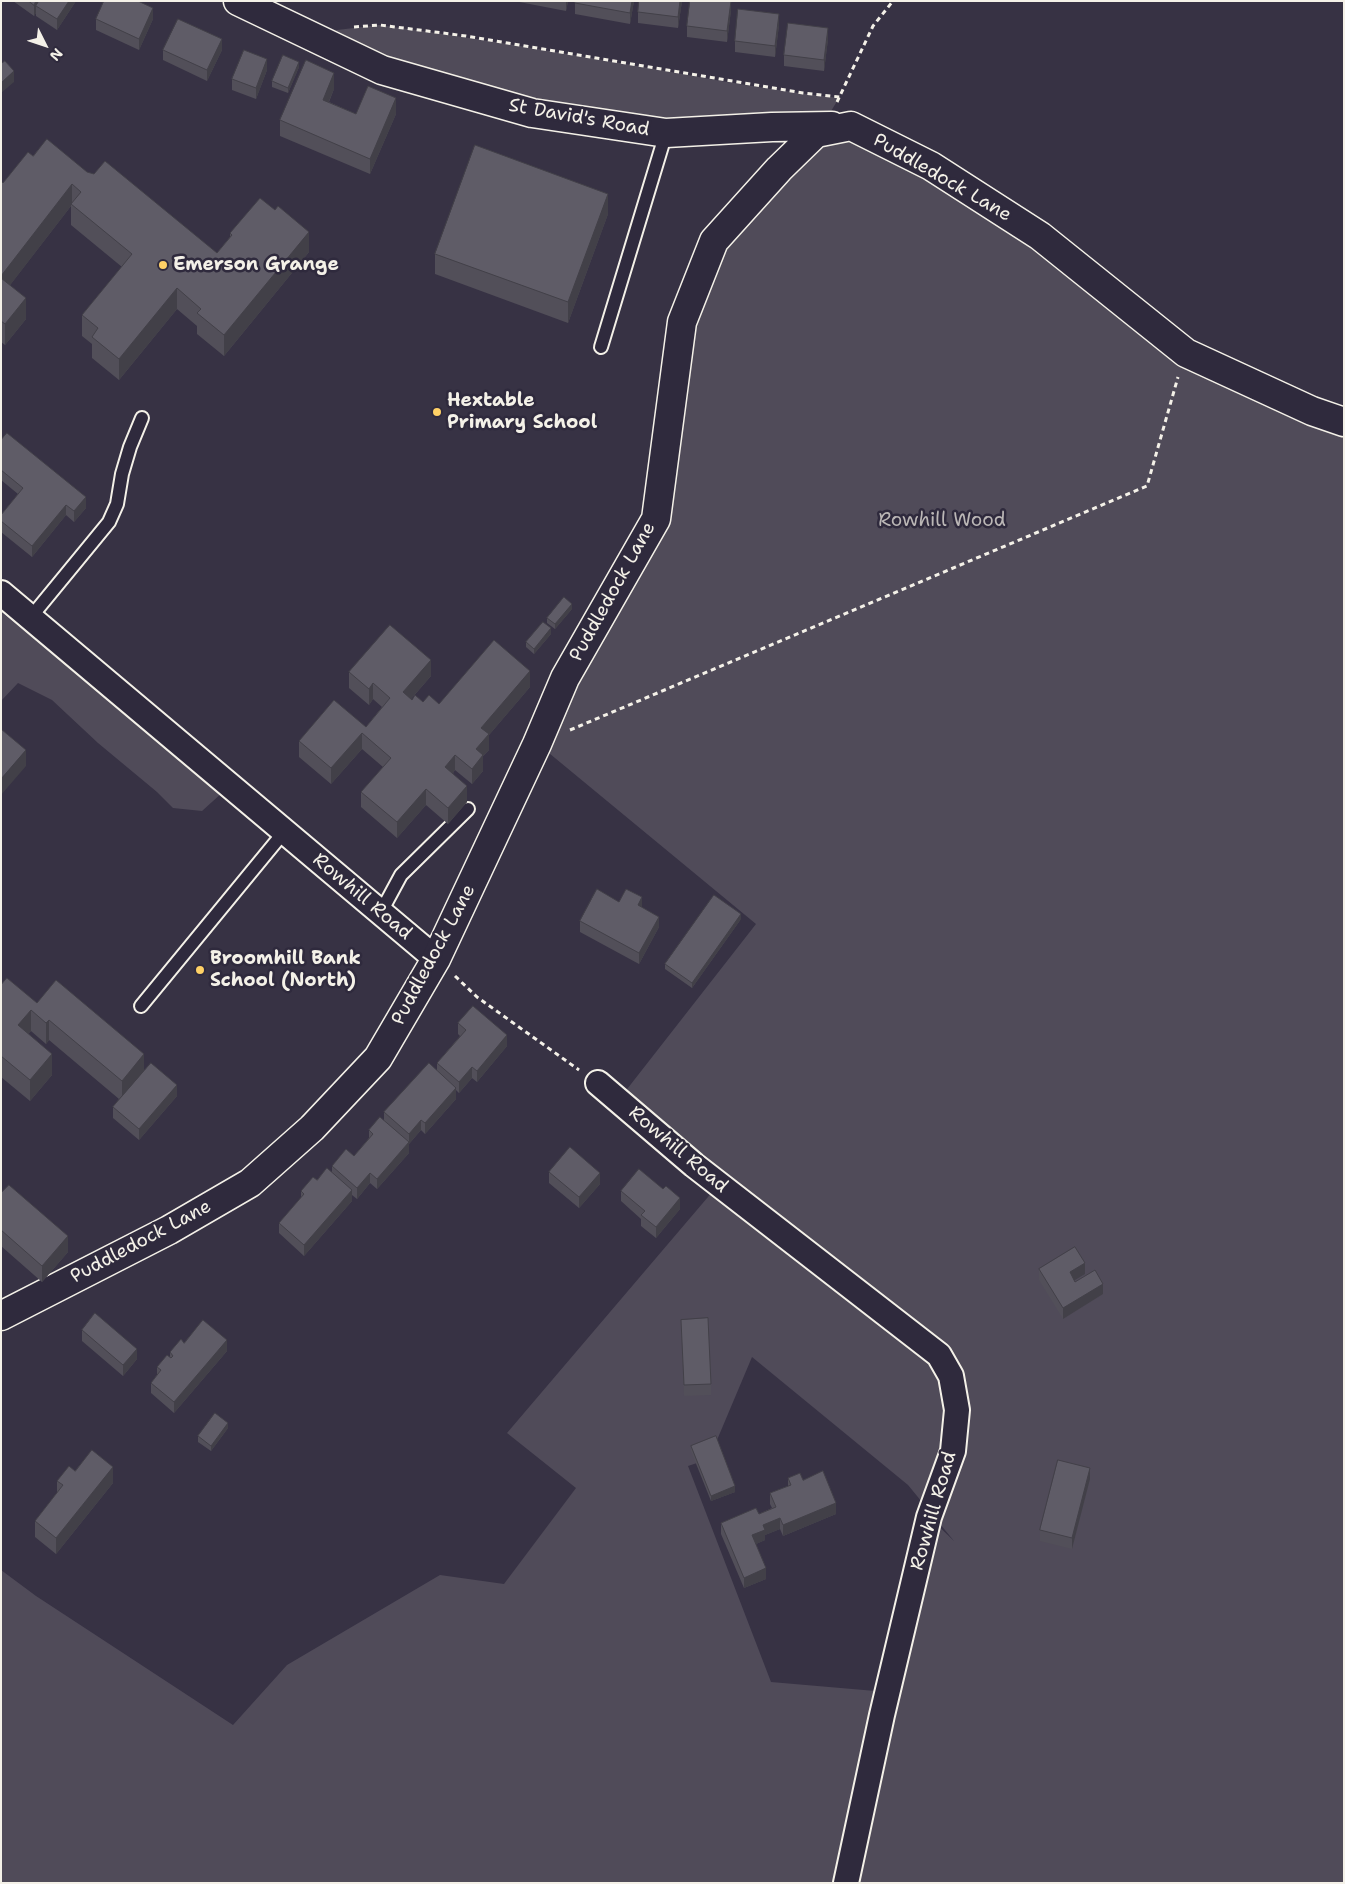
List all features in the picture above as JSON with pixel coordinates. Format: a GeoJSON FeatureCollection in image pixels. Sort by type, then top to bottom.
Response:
{"type":"FeatureCollection","features":[{"type":"Feature","properties":{"kind":"street","name":"St David's Road"},"geometry":{"type":"LineString","coordinates":[[238,1],[382,70],[532,113],[666,133],[772,127],[851,126]]}},
{"type":"Feature","properties":{"kind":"street","name":"Puddledock Lane"},"geometry":{"type":"LineString","coordinates":[[1,1316],[169,1230],[250,1183],[312,1128],[378,1058],[436,959],[537,744],[564,678],[656,519],[682,322],[714,241],[779,169],[816,133],[851,126],[930,166],[1040,236],[1186,353],[1312,411],[1344,422]]}},
{"type":"Feature","properties":{"kind":"street","name":"Rowhill Road"},"geometry":{"type":"LineString","coordinates":[[1,593],[436,959]]}},
{"type":"Feature","properties":{"kind":"street","name":"Rowhill Road"},"geometry":{"type":"LineString","coordinates":[[598,1083],[694,1165],[939,1355],[951,1376],[957,1410],[953,1451],[929,1517],[882,1715],[846,1883]]}},
{"type":"Feature","properties":{"kind":"lane"},"geometry":{"type":"LineString","coordinates":[[601,347],[666,133]]}},
{"type":"Feature","properties":{"kind":"lane"},"geometry":{"type":"LineString","coordinates":[[30,617],[109,522],[118,504],[122,474],[130,447],[142,418]]}},
{"type":"Feature","properties":{"kind":"lane"},"geometry":{"type":"LineString","coordinates":[[381,912],[402,875],[468,810]]}},
{"type":"Feature","properties":{"kind":"lane"},"geometry":{"type":"LineString","coordinates":[[141,1006],[284,832]]}},
{"type":"Feature","properties":{"kind":"path"},"geometry":{"type":"LineString","coordinates":[[316,39],[337,29],[380,25],[466,36],[803,94],[840,97],[873,26],[893,1]]}},
{"type":"Feature","properties":{"kind":"path"},"geometry":{"type":"LineString","coordinates":[[537,744],[1147,486],[1186,353]]}},
{"type":"Feature","properties":{"kind":"path"},"geometry":{"type":"LineString","coordinates":[[436,959],[477,997],[556,1056],[598,1083]]}},
{"type":"Feature","properties":{"kind":"green space"},"geometry":{"type":"Polygon","coordinates":[[[379,25],[517,46],[746,85],[839,98],[822,126],[532,113],[318,39],[337,30],[379,25]]]}},
{"type":"Feature","properties":{"kind":"green space","name":"Rowhill Wood"},"geometry":{"type":"Polygon","coordinates":[[[849,129],[930,168],[1185,355],[1344,423],[1344,1883],[848,1883],[929,1517],[954,1541],[908,1485],[752,1357],[709,1459],[688,1466],[771,1682],[887,1692],[847,1883],[1,1883],[1,1570],[36,1596],[233,1725],[287,1665],[440,1575],[504,1584],[576,1488],[507,1433],[725,1177],[624,1093],[756,924],[538,744],[657,520],[684,321],[715,243],[781,170],[849,129]]]}},
{"type":"Feature","properties":{"kind":"green space"},"geometry":{"type":"Polygon","coordinates":[[[1,612],[223,792],[202,811],[173,808],[52,700],[18,683],[1,701],[1,612]]]}},
{"type":"Feature","properties":{"kind":"building"},"geometry":{"type":"Polygon","coordinates":[[[39,1],[69,1],[57,19],[36,6],[39,1]]]}},
{"type":"Feature","properties":{"kind":"building"},"geometry":{"type":"Polygon","coordinates":[[[104,1],[138,1],[153,8],[139,39],[96,19],[104,1]]]}},
{"type":"Feature","properties":{"kind":"building"},"geometry":{"type":"Polygon","coordinates":[[[575,1],[632,1],[630,13],[575,3],[575,1]]]}},
{"type":"Feature","properties":{"kind":"building"},"geometry":{"type":"Polygon","coordinates":[[[639,1],[680,1],[678,17],[638,12],[639,1]]]}},
{"type":"Feature","properties":{"kind":"building"},"geometry":{"type":"Polygon","coordinates":[[[690,1],[731,1],[727,31],[687,26],[690,1]]]}},
{"type":"Feature","properties":{"kind":"building"},"geometry":{"type":"Polygon","coordinates":[[[738,9],[779,14],[775,46],[735,41],[738,9]]]}},
{"type":"Feature","properties":{"kind":"building"},"geometry":{"type":"Polygon","coordinates":[[[178,19],[222,39],[207,70],[163,50],[178,19]]]}},
{"type":"Feature","properties":{"kind":"building"},"geometry":{"type":"Polygon","coordinates":[[[788,23],[828,28],[824,60],[784,55],[788,23]]]}},
{"type":"Feature","properties":{"kind":"building"},"geometry":{"type":"Polygon","coordinates":[[[244,50],[267,59],[256,88],[232,79],[244,50]]]}},
{"type":"Feature","properties":{"kind":"building"},"geometry":{"type":"Polygon","coordinates":[[[283,55],[299,62],[288,88],[272,81],[283,55]]]}},
{"type":"Feature","properties":{"kind":"building"},"geometry":{"type":"Polygon","coordinates":[[[306,60],[334,73],[323,100],[356,114],[368,86],[396,98],[370,159],[280,120],[306,60]]]}},
{"type":"Feature","properties":{"kind":"building"},"geometry":{"type":"Polygon","coordinates":[[[5,61],[14,71],[1,83],[1,64],[5,61]]]}},
{"type":"Feature","properties":{"kind":"building","name":"Emerson Grange"},"geometry":{"type":"Polygon","coordinates":[[[47,139],[87,172],[94,174],[105,161],[217,253],[232,235],[230,233],[260,198],[275,210],[278,206],[309,232],[224,335],[197,313],[201,309],[177,288],[119,359],[92,337],[98,328],[82,315],[132,254],[71,204],[81,192],[72,184],[1,276],[1,181],[3,183],[28,152],[33,156],[47,139]]]}},
{"type":"Feature","properties":{"kind":"building"},"geometry":{"type":"Polygon","coordinates":[[[475,145],[608,194],[568,302],[435,254],[475,145]]]}},
{"type":"Feature","properties":{"kind":"building"},"geometry":{"type":"Polygon","coordinates":[[[1,278],[26,298],[5,324],[1,321],[1,278]]]}},
{"type":"Feature","properties":{"kind":"building"},"geometry":{"type":"Polygon","coordinates":[[[7,433],[86,497],[74,511],[66,505],[32,546],[1,521],[1,515],[23,488],[1,470],[1,440],[7,433]]]}},
{"type":"Feature","properties":{"kind":"building"},"geometry":{"type":"Polygon","coordinates":[[[564,597],[572,604],[555,624],[547,618],[564,597]]]}},
{"type":"Feature","properties":{"kind":"building"},"geometry":{"type":"Polygon","coordinates":[[[543,622],[551,628],[534,649],[526,642],[543,622]]]}},
{"type":"Feature","properties":{"kind":"building"},"geometry":{"type":"Polygon","coordinates":[[[390,625],[431,660],[403,692],[412,700],[415,695],[423,702],[429,695],[439,704],[494,640],[530,671],[481,728],[489,734],[476,749],[483,755],[472,769],[455,755],[445,767],[467,786],[448,808],[426,789],[397,822],[361,792],[391,758],[362,733],[331,768],[299,741],[334,700],[366,727],[390,698],[373,683],[369,689],[349,672],[390,625]]]}},
{"type":"Feature","properties":{"kind":"building"},"geometry":{"type":"Polygon","coordinates":[[[1,729],[26,750],[1,779],[1,729]]]}},
{"type":"Feature","properties":{"kind":"building"},"geometry":{"type":"Polygon","coordinates":[[[597,889],[619,902],[626,889],[642,897],[638,905],[659,917],[639,953],[580,921],[597,889]]]}},
{"type":"Feature","properties":{"kind":"building"},"geometry":{"type":"Polygon","coordinates":[[[714,895],[741,914],[692,983],[665,964],[714,895]]]}},
{"type":"Feature","properties":{"kind":"building"},"geometry":{"type":"Polygon","coordinates":[[[7,978],[37,1003],[56,980],[144,1054],[122,1081],[49,1020],[46,1023],[31,1010],[18,1025],[52,1054],[30,1080],[1,1056],[1,985],[7,978]]]}},
{"type":"Feature","properties":{"kind":"building"},"geometry":{"type":"Polygon","coordinates":[[[473,1006],[507,1035],[477,1071],[472,1067],[459,1082],[437,1063],[466,1030],[458,1023],[473,1006]]]}},
{"type":"Feature","properties":{"kind":"building"},"geometry":{"type":"Polygon","coordinates":[[[151,1063],[177,1085],[139,1129],[113,1107],[151,1063]]]}},
{"type":"Feature","properties":{"kind":"building"},"geometry":{"type":"Polygon","coordinates":[[[429,1063],[456,1088],[425,1123],[421,1120],[409,1134],[384,1112],[429,1063]]]}},
{"type":"Feature","properties":{"kind":"building"},"geometry":{"type":"Polygon","coordinates":[[[380,1117],[409,1142],[377,1179],[370,1173],[357,1188],[332,1166],[346,1149],[354,1156],[373,1134],[369,1130],[380,1117]]]}},
{"type":"Feature","properties":{"kind":"building"},"geometry":{"type":"Polygon","coordinates":[[[570,1147],[600,1173],[579,1197],[549,1172],[570,1147]]]}},
{"type":"Feature","properties":{"kind":"building"},"geometry":{"type":"Polygon","coordinates":[[[327,1168],[352,1190],[304,1245],[279,1223],[304,1194],[301,1191],[313,1177],[317,1180],[327,1168]]]}},
{"type":"Feature","properties":{"kind":"building"},"geometry":{"type":"Polygon","coordinates":[[[639,1169],[663,1189],[666,1186],[680,1198],[656,1227],[641,1215],[645,1211],[621,1191],[639,1169]]]}},
{"type":"Feature","properties":{"kind":"building"},"geometry":{"type":"Polygon","coordinates":[[[9,1185],[68,1236],[42,1266],[1,1230],[1,1193],[9,1185]]]}},
{"type":"Feature","properties":{"kind":"building"},"geometry":{"type":"Polygon","coordinates":[[[1075,1247],[1085,1263],[1070,1272],[1075,1282],[1095,1270],[1103,1284],[1063,1308],[1039,1269],[1075,1247]]]}},
{"type":"Feature","properties":{"kind":"building"},"geometry":{"type":"Polygon","coordinates":[[[95,1313],[137,1349],[123,1365],[82,1330],[95,1313]]]}},
{"type":"Feature","properties":{"kind":"building"},"geometry":{"type":"Polygon","coordinates":[[[708,1318],[711,1384],[684,1385],[681,1320],[708,1318]]]}},
{"type":"Feature","properties":{"kind":"building"},"geometry":{"type":"Polygon","coordinates":[[[203,1320],[227,1340],[174,1402],[151,1383],[161,1370],[157,1367],[167,1355],[171,1358],[173,1356],[170,1352],[181,1339],[184,1343],[203,1320]]]}},
{"type":"Feature","properties":{"kind":"building"},"geometry":{"type":"Polygon","coordinates":[[[215,1413],[228,1423],[211,1446],[198,1436],[215,1413]]]}},
{"type":"Feature","properties":{"kind":"building"},"geometry":{"type":"Polygon","coordinates":[[[716,1436],[735,1486],[711,1496],[691,1446],[716,1436]]]}},
{"type":"Feature","properties":{"kind":"building"},"geometry":{"type":"Polygon","coordinates":[[[92,1450],[113,1467],[56,1538],[35,1521],[63,1485],[57,1481],[69,1466],[75,1471],[92,1450]]]}},
{"type":"Feature","properties":{"kind":"building"},"geometry":{"type":"Polygon","coordinates":[[[1058,1460],[1090,1468],[1072,1538],[1040,1530],[1058,1460]]]}},
{"type":"Feature","properties":{"kind":"building"},"geometry":{"type":"Polygon","coordinates":[[[823,1471],[836,1503],[783,1525],[780,1518],[763,1525],[765,1530],[752,1535],[766,1568],[744,1578],[721,1523],[756,1508],[759,1514],[776,1507],[770,1493],[791,1485],[788,1478],[800,1473],[803,1480],[823,1471]]]}},
{"type":"Feature","properties":{"kind":"place","name":"Emerson Grange"},"geometry":{"type":"Point","coordinates":[163,265]}},
{"type":"Feature","properties":{"kind":"place","name":"Hextable Primary School"},"geometry":{"type":"Point","coordinates":[437,412]}},
{"type":"Feature","properties":{"kind":"place","name":"Broomhill Bank School (North)"},"geometry":{"type":"Point","coordinates":[200,970]}}]}
